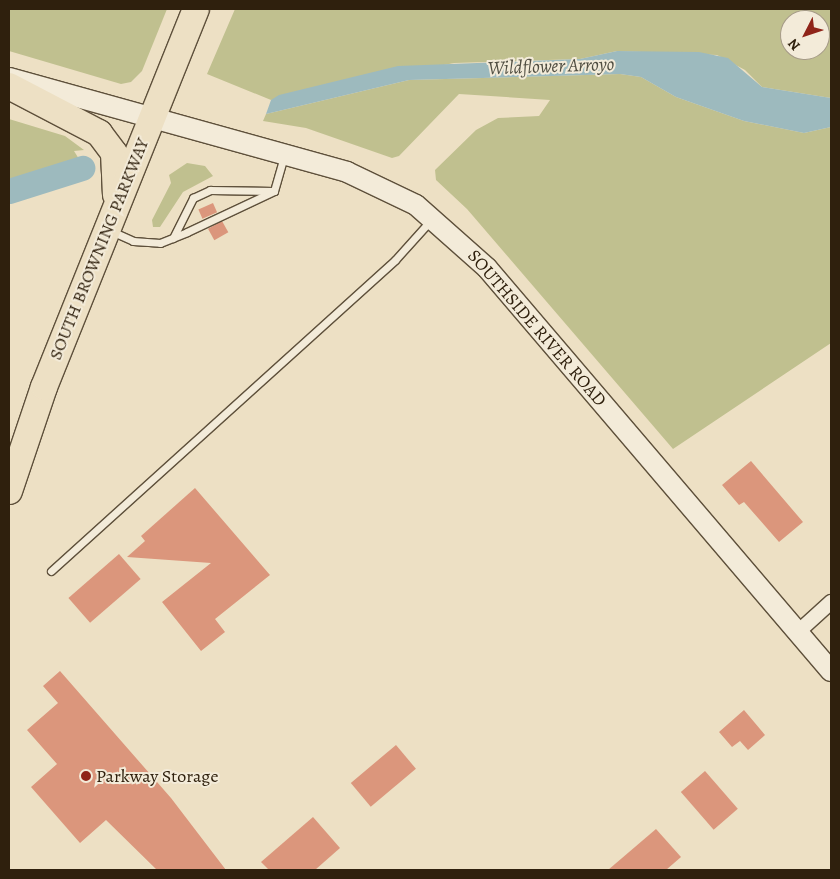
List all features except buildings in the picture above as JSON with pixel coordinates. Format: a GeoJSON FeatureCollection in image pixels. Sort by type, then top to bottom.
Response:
{"type":"FeatureCollection","features":[{"type":"Feature","properties":{"kind":"highway","name":"SOUTH BROWNING PARKWAY"},"geometry":{"type":"LineString","coordinates":[[9,491],[22,446],[110,219],[196,9]]}},
{"type":"Feature","properties":{"kind":"highway"},"geometry":{"type":"LineString","coordinates":[[9,86],[93,129],[106,141],[116,165],[110,219]]}},
{"type":"Feature","properties":{"kind":"main road","name":"SOUTHSIDE RIVER ROAD"},"geometry":{"type":"LineString","coordinates":[[9,78],[152,120],[285,154],[369,180],[433,217],[470,249],[831,671]]}},
{"type":"Feature","properties":{"kind":"street"},"geometry":{"type":"LineString","coordinates":[[798,632],[831,602]]}},
{"type":"Feature","properties":{"kind":"lane"},"geometry":{"type":"LineString","coordinates":[[110,219],[133,241],[160,243],[174,238],[274,191],[285,154]]}},
{"type":"Feature","properties":{"kind":"lane"},"geometry":{"type":"LineString","coordinates":[[174,238],[193,198],[210,190],[274,191]]}},
{"type":"Feature","properties":{"kind":"lane"},"geometry":{"type":"LineString","coordinates":[[51,571],[395,260],[433,217]]}},
{"type":"Feature","properties":{"kind":"green space"},"geometry":{"type":"Polygon","coordinates":[[[9,9],[167,9],[142,71],[131,82],[121,84],[9,51],[9,9]]]}},
{"type":"Feature","properties":{"kind":"green space"},"geometry":{"type":"Polygon","coordinates":[[[235,9],[831,9],[831,98],[762,87],[745,70],[717,55],[617,51],[580,59],[454,63],[271,100],[207,74],[235,9]]]}},
{"type":"Feature","properties":{"kind":"green space"},"geometry":{"type":"Polygon","coordinates":[[[620,74],[641,77],[676,97],[744,121],[804,133],[831,127],[831,343],[673,449],[467,209],[436,180],[435,170],[476,130],[498,118],[539,116],[550,100],[459,94],[399,156],[392,158],[306,128],[263,121],[266,114],[409,80],[620,74]]]}},
{"type":"Feature","properties":{"kind":"green space"},"geometry":{"type":"Polygon","coordinates":[[[9,119],[65,136],[84,150],[74,151],[79,159],[9,184],[9,119]]]}},
{"type":"Feature","properties":{"kind":"green space"},"geometry":{"type":"Polygon","coordinates":[[[187,163],[205,166],[213,176],[183,192],[160,227],[153,227],[152,220],[171,183],[169,175],[187,163]]]}},
{"type":"Feature","properties":{"kind":"water"},"geometry":{"type":"Polygon","coordinates":[[[617,51],[699,52],[728,58],[762,87],[831,98],[831,127],[804,133],[744,121],[676,97],[641,77],[620,74],[409,80],[266,114],[271,100],[279,95],[398,66],[580,59],[617,51]]]}},
{"type":"Feature","properties":{"kind":"waterway","name":"Wildflower Arroyo"},"geometry":{"type":"LineString","coordinates":[[9,191],[82,168]]}},
{"type":"Feature","properties":{"kind":"place","name":"Parkway Storage"},"geometry":{"type":"Point","coordinates":[86,776]}}]}
